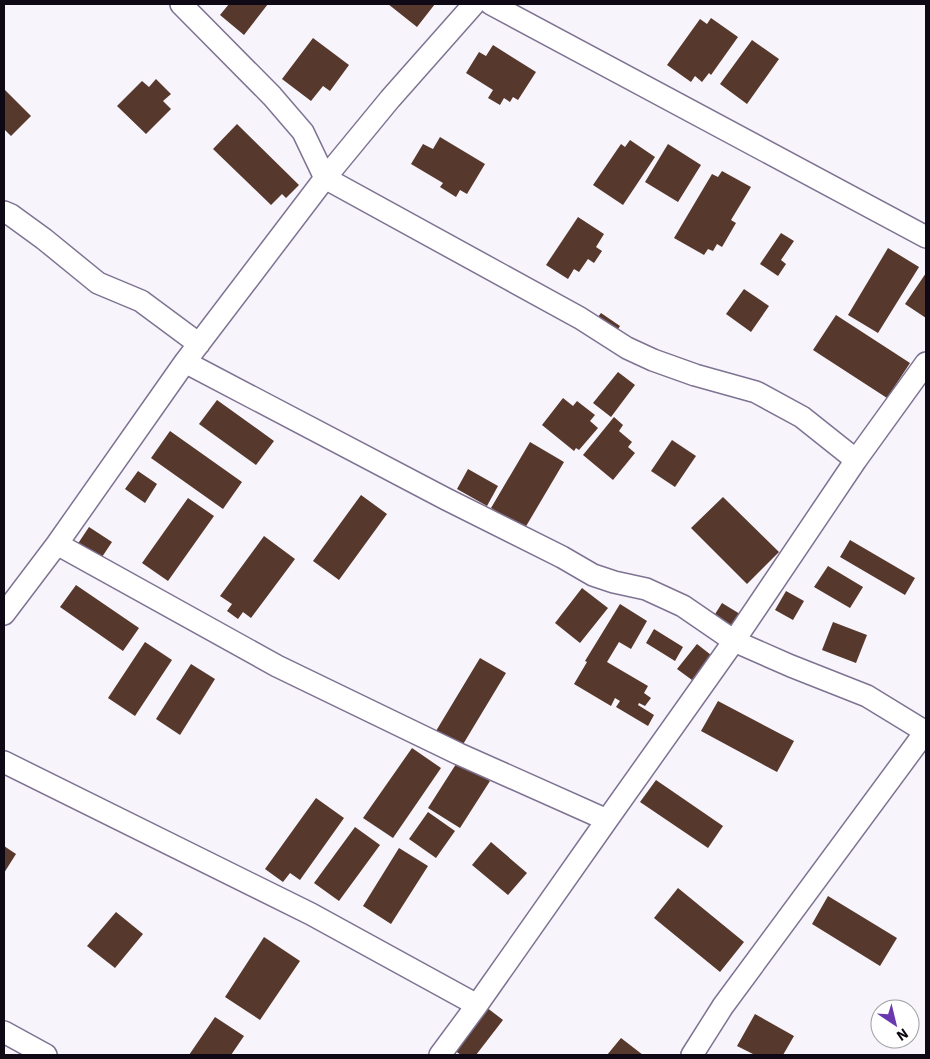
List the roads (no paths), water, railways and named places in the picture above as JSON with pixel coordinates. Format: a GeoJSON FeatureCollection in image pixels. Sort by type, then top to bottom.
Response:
{"type":"FeatureCollection","features":[{"type":"Feature","properties":{"kind":"street"},"geometry":{"type":"LineString","coordinates":[[181,4],[272,96],[303,132],[325,178],[580,318],[627,348],[653,360],[695,375],[756,392],[802,418],[856,460]]}},
{"type":"Feature","properties":{"kind":"street"},"geometry":{"type":"LineString","coordinates":[[4,614],[57,544],[185,362],[325,178],[390,99],[474,4]]}},
{"type":"Feature","properties":{"kind":"street"},"geometry":{"type":"LineString","coordinates":[[492,4],[926,237]]}},
{"type":"Feature","properties":{"kind":"street"},"geometry":{"type":"LineString","coordinates":[[4,212],[44,238],[98,283],[141,301],[199,344]]}},
{"type":"Feature","properties":{"kind":"street"},"geometry":{"type":"LineString","coordinates":[[185,362],[446,499],[562,557],[593,575],[646,590],[683,606],[734,641],[867,696],[926,731],[723,1006],[692,1055]]}},
{"type":"Feature","properties":{"kind":"street"},"geometry":{"type":"LineString","coordinates":[[440,1055],[478,1005],[734,641],[856,460],[926,363]]}},
{"type":"Feature","properties":{"kind":"street"},"geometry":{"type":"LineString","coordinates":[[57,544],[276,666],[459,754],[607,820]]}},
{"type":"Feature","properties":{"kind":"street"},"geometry":{"type":"LineString","coordinates":[[4,762],[311,914],[478,1005]]}},
{"type":"Feature","properties":{"kind":"street"},"geometry":{"type":"LineString","coordinates":[[4,1032],[46,1055]]}}]}
